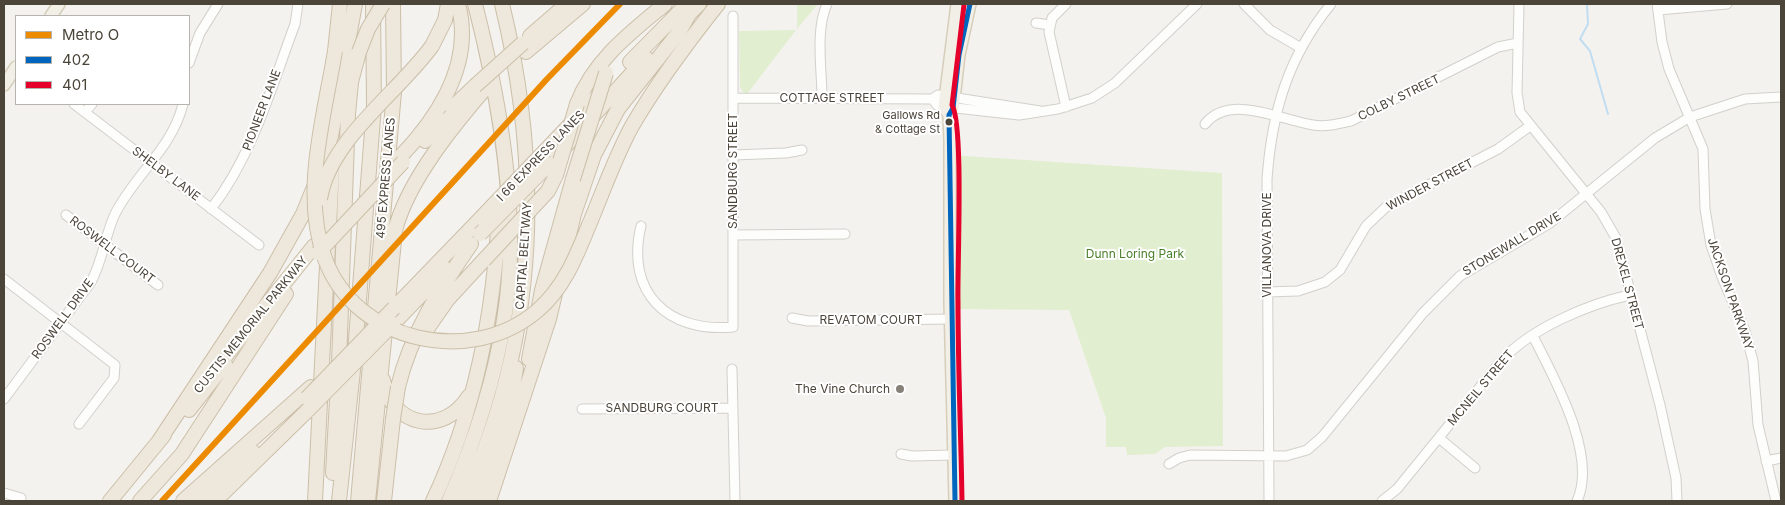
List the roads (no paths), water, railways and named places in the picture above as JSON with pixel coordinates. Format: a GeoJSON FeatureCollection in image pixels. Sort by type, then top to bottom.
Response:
{"type":"FeatureCollection","features":[{"type":"Feature","properties":{"kind":"highway"},"geometry":{"type":"LineString","coordinates":[[340,4],[335,51],[314,190],[317,248],[334,278],[352,301],[368,315],[389,328],[406,334],[433,340],[454,341],[474,340],[500,333],[536,312],[554,295],[564,280],[618,154],[632,127],[666,73],[718,4]]}},
{"type":"Feature","properties":{"kind":"highway"},"geometry":{"type":"LineString","coordinates":[[159,441],[266,279],[291,237],[321,170],[336,109],[355,4]]}},
{"type":"Feature","properties":{"kind":"highway"},"geometry":{"type":"LineString","coordinates":[[339,501],[356,332],[374,105],[373,4]]}},
{"type":"Feature","properties":{"kind":"highway"},"geometry":{"type":"LineString","coordinates":[[334,501],[332,486],[339,363],[348,114],[353,72],[359,52],[368,29],[383,4]]}},
{"type":"Feature","properties":{"kind":"highway"},"geometry":{"type":"LineString","coordinates":[[368,29],[391,4]]}},
{"type":"Feature","properties":{"kind":"highway","name":"495 EXPRESS LANES"},"geometry":{"type":"LineString","coordinates":[[358,501],[394,92],[391,4]]}},
{"type":"Feature","properties":{"kind":"highway"},"geometry":{"type":"LineString","coordinates":[[140,501],[182,454],[317,248],[319,206],[329,170],[351,138],[432,46],[445,20],[448,4]]}},
{"type":"Feature","properties":{"kind":"highway"},"geometry":{"type":"LineString","coordinates":[[402,159],[427,126],[449,91],[460,49],[462,28],[458,4]]}},
{"type":"Feature","properties":{"kind":"highway"},"geometry":{"type":"LineString","coordinates":[[449,501],[484,408],[505,318],[509,219],[498,120],[490,71],[475,4]]}},
{"type":"Feature","properties":{"kind":"highway","name":"CAPITAL BELTWAY"},"geometry":{"type":"LineString","coordinates":[[463,501],[482,456],[506,380],[516,336],[524,286],[528,223],[527,150],[521,96],[502,4]]}},
{"type":"Feature","properties":{"kind":"highway"},"geometry":{"type":"LineString","coordinates":[[368,501],[395,231],[399,216],[410,193],[476,92],[490,83],[567,4]]}},
{"type":"Feature","properties":{"kind":"highway"},"geometry":{"type":"LineString","coordinates":[[402,159],[525,47],[583,4]]}},
{"type":"Feature","properties":{"kind":"highway"},"geometry":{"type":"LineString","coordinates":[[399,385],[410,359],[431,323],[484,260],[548,191],[556,175],[578,104],[595,69],[641,24],[665,4]]}},
{"type":"Feature","properties":{"kind":"highway"},"geometry":{"type":"LineString","coordinates":[[201,501],[308,399],[393,324],[476,239],[547,158],[688,9],[700,4]]}},
{"type":"Feature","properties":{"kind":"highway"},"geometry":{"type":"LineString","coordinates":[[489,501],[549,319],[574,214],[594,155],[618,108],[679,32],[688,9]]}},
{"type":"Feature","properties":{"kind":"highway"},"geometry":{"type":"LineString","coordinates":[[519,411],[536,314],[573,179],[606,73],[617,51],[641,24]]}},
{"type":"Feature","properties":{"kind":"highway"},"geometry":{"type":"LineString","coordinates":[[315,501],[336,109]]}},
{"type":"Feature","properties":{"kind":"highway"},"geometry":{"type":"LineString","coordinates":[[434,501],[453,454],[474,384],[491,306],[500,195],[498,120]]}},
{"type":"Feature","properties":{"kind":"highway","name":"I 66 EXPRESS LANES"},"geometry":{"type":"LineString","coordinates":[[308,399],[481,218],[547,158]]}},
{"type":"Feature","properties":{"kind":"highway","name":"CUSTIS MEMORIAL PARKWAY"},"geometry":{"type":"LineString","coordinates":[[111,500],[317,248],[402,159]]}},
{"type":"Feature","properties":{"kind":"highway"},"geometry":{"type":"LineString","coordinates":[[384,501],[393,419],[399,385],[410,350],[424,318],[444,282],[476,239]]}},
{"type":"Feature","properties":{"kind":"highway"},"geometry":{"type":"LineString","coordinates":[[477,501],[495,458],[511,404],[520,342],[524,286]]}},
{"type":"Feature","properties":{"kind":"highway"},"geometry":{"type":"LineString","coordinates":[[111,500],[175,428],[273,306],[289,290]]}},
{"type":"Feature","properties":{"kind":"highway"},"geometry":{"type":"LineString","coordinates":[[382,369],[385,390],[392,405],[404,416],[422,421],[439,420],[456,412],[468,398],[474,384]]}},
{"type":"Feature","properties":{"kind":"highway"},"geometry":{"type":"LineString","coordinates":[[183,501],[308,399]]}},
{"type":"Feature","properties":{"kind":"highway"},"geometry":{"type":"LineString","coordinates":[[215,501],[308,399]]}},
{"type":"Feature","properties":{"kind":"main road"},"geometry":{"type":"LineString","coordinates":[[52,15],[59,4]]}},
{"type":"Feature","properties":{"kind":"main road"},"geometry":{"type":"LineString","coordinates":[[955,501],[950,319],[949,104],[957,4]]}},
{"type":"Feature","properties":{"kind":"main road"},"geometry":{"type":"LineString","coordinates":[[949,104],[970,4]]}},
{"type":"Feature","properties":{"kind":"main road"},"geometry":{"type":"LineString","coordinates":[[4,85],[15,68]]}},
{"type":"Feature","properties":{"kind":"street"},"geometry":{"type":"LineString","coordinates":[[190,60],[200,33],[218,4]]}},
{"type":"Feature","properties":{"kind":"street","name":"PIONEER LANE"},"geometry":{"type":"LineString","coordinates":[[211,209],[236,172],[250,146],[294,24],[298,4]]}},
{"type":"Feature","properties":{"kind":"street"},"geometry":{"type":"LineString","coordinates":[[822,98],[821,28],[822,14],[827,4]]}},
{"type":"Feature","properties":{"kind":"street"},"geometry":{"type":"LineString","coordinates":[[1066,4],[1056,13],[1050,25],[1050,46],[1066,107]]}},
{"type":"Feature","properties":{"kind":"street","name":"COTTAGE STREET"},"geometry":{"type":"LineString","coordinates":[[732,98],[932,99],[937,95],[949,104],[1019,115],[1066,107],[1092,98],[1115,83],[1197,4]]}},
{"type":"Feature","properties":{"kind":"street"},"geometry":{"type":"LineString","coordinates":[[1244,4],[1270,30],[1301,48]]}},
{"type":"Feature","properties":{"kind":"street","name":"VILLANOVA DRIVE"},"geometry":{"type":"LineString","coordinates":[[1269,501],[1267,179],[1274,116],[1286,80],[1301,48],[1331,4]]}},
{"type":"Feature","properties":{"kind":"street","name":"DREXEL STREET"},"geometry":{"type":"LineString","coordinates":[[1519,4],[1517,102],[1520,112],[1606,219],[1616,238],[1660,404],[1675,470],[1677,501]]}},
{"type":"Feature","properties":{"kind":"street"},"geometry":{"type":"LineString","coordinates":[[1657,7],[1727,4]]}},
{"type":"Feature","properties":{"kind":"street","name":"JACKSON PARKWAY"},"geometry":{"type":"LineString","coordinates":[[1657,7],[1669,69],[1702,149],[1705,209],[1712,245],[1722,278],[1745,330],[1753,361],[1758,425],[1776,501]]}},
{"type":"Feature","properties":{"kind":"street","name":"SANDBURG STREET"},"geometry":{"type":"LineString","coordinates":[[641,226],[637,243],[637,264],[643,284],[656,303],[673,318],[692,326],[733,327],[733,16]]}},
{"type":"Feature","properties":{"kind":"street"},"geometry":{"type":"LineString","coordinates":[[1036,23],[1050,25]]}},
{"type":"Feature","properties":{"kind":"street","name":"COLBY STREET"},"geometry":{"type":"LineString","coordinates":[[1205,124],[1214,115],[1227,110],[1247,110],[1314,125],[1334,125],[1351,121],[1498,48],[1518,43]]}},
{"type":"Feature","properties":{"kind":"street","name":"STONEWALL DRIVE"},"geometry":{"type":"LineString","coordinates":[[1169,464],[1179,458],[1190,456],[1296,454],[1315,444],[1448,286],[1482,261],[1550,223],[1655,138],[1690,117],[1745,100],[1781,97]]}},
{"type":"Feature","properties":{"kind":"street","name":"SHELBY LANE"},"geometry":{"type":"LineString","coordinates":[[75,105],[259,245]]}},
{"type":"Feature","properties":{"kind":"street"},"geometry":{"type":"LineString","coordinates":[[85,112],[91,105]]}},
{"type":"Feature","properties":{"kind":"street","name":"ROSWELL DRIVE"},"geometry":{"type":"LineString","coordinates":[[4,399],[91,282],[112,222],[122,202],[172,135],[183,105]]}},
{"type":"Feature","properties":{"kind":"street","name":"WINDER STREET"},"geometry":{"type":"LineString","coordinates":[[1267,292],[1298,291],[1325,282],[1340,270],[1363,231],[1381,211],[1498,148],[1530,126]]}},
{"type":"Feature","properties":{"kind":"street"},"geometry":{"type":"LineString","coordinates":[[733,155],[786,153],[802,150]]}},
{"type":"Feature","properties":{"kind":"street","name":"ROSWELL COURT"},"geometry":{"type":"LineString","coordinates":[[66,215],[158,285]]}},
{"type":"Feature","properties":{"kind":"street"},"geometry":{"type":"LineString","coordinates":[[733,235],[846,234]]}},
{"type":"Feature","properties":{"kind":"street"},"geometry":{"type":"LineString","coordinates":[[4,279],[112,361],[116,370],[114,378],[79,424]]}},
{"type":"Feature","properties":{"kind":"street","name":"MCNEIL STREET"},"geometry":{"type":"LineString","coordinates":[[1382,501],[1397,488],[1502,360],[1518,346],[1532,336],[1592,306],[1630,295]]}},
{"type":"Feature","properties":{"kind":"street","name":"REVATOM COURT"},"geometry":{"type":"LineString","coordinates":[[792,318],[808,321],[950,319]]}},
{"type":"Feature","properties":{"kind":"street"},"geometry":{"type":"LineString","coordinates":[[1532,336],[1566,405],[1584,463],[1584,483],[1577,501]]}},
{"type":"Feature","properties":{"kind":"street","name":"SANDBURG COURT"},"geometry":{"type":"LineString","coordinates":[[582,409],[733,408],[732,369]]}},
{"type":"Feature","properties":{"kind":"street"},"geometry":{"type":"LineString","coordinates":[[733,408],[735,501]]}},
{"type":"Feature","properties":{"kind":"street"},"geometry":{"type":"LineString","coordinates":[[1439,438],[1475,468]]}},
{"type":"Feature","properties":{"kind":"street"},"geometry":{"type":"LineString","coordinates":[[900,454],[912,456],[954,455]]}},
{"type":"Feature","properties":{"kind":"street"},"geometry":{"type":"LineString","coordinates":[[1766,461],[1781,458]]}},
{"type":"Feature","properties":{"kind":"street"},"geometry":{"type":"LineString","coordinates":[[4,493],[21,498]]}},
{"type":"Feature","properties":{"kind":"waterway"},"geometry":{"type":"LineString","coordinates":[[1587,4],[1588,24],[1580,39],[1590,51],[1608,114]]}},
{"type":"Feature","properties":{"kind":"metro line","name":"O"},"geometry":{"type":"LineString","coordinates":[[162,501],[547,79],[620,4]]}},
{"type":"Feature","properties":{"kind":"place","name":"Gallows Rd & Cottage St"},"geometry":{"type":"Point","coordinates":[949,122]}},
{"type":"Feature","properties":{"kind":"place","name":"The Vine Church"},"geometry":{"type":"Point","coordinates":[900,389]}},
{"type":"Feature","properties":{"kind":"park label","name":"Dunn Loring Park"},"geometry":{"type":"Point","coordinates":[1135,254]}}]}
